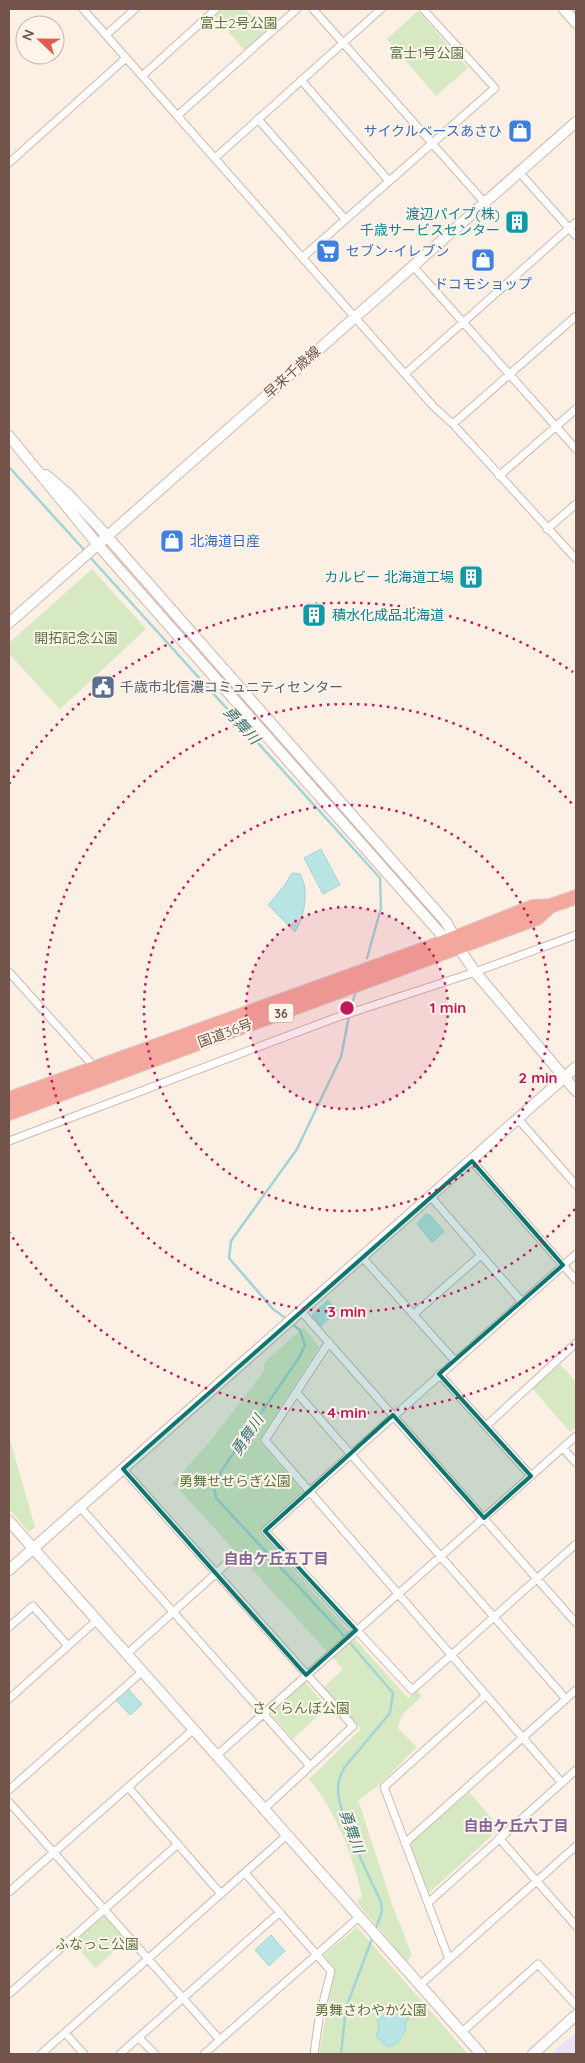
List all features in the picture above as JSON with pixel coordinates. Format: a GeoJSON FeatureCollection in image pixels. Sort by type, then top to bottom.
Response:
{"type":"FeatureCollection","features":[{"type":"Feature","properties":{"kind":"highway","name":"国道36号"},"geometry":{"type":"LineString","coordinates":[[9,1113],[97,1074],[454,942],[537,918],[550,906],[576,897]]}},
{"type":"Feature","properties":{"kind":"highway","name":"国道36号"},"geometry":{"type":"LineString","coordinates":[[9,1099],[97,1074]]}},
{"type":"Feature","properties":{"kind":"street"},"geometry":{"type":"LineString","coordinates":[[83,9],[356,316],[434,407],[453,424],[576,559]]}},
{"type":"Feature","properties":{"kind":"street"},"geometry":{"type":"LineString","coordinates":[[106,36],[136,9]]}},
{"type":"Feature","properties":{"kind":"street"},"geometry":{"type":"LineString","coordinates":[[142,76],[216,9]]}},
{"type":"Feature","properties":{"kind":"street"},"geometry":{"type":"LineString","coordinates":[[177,116],[297,9]]}},
{"type":"Feature","properties":{"kind":"street"},"geometry":{"type":"LineString","coordinates":[[313,9],[485,203]]}},
{"type":"Feature","properties":{"kind":"street"},"geometry":{"type":"LineString","coordinates":[[215,158],[381,9]]}},
{"type":"Feature","properties":{"kind":"street"},"geometry":{"type":"LineString","coordinates":[[303,257],[495,88],[424,9]]}},
{"type":"Feature","properties":{"kind":"street"},"geometry":{"type":"LineString","coordinates":[[564,9],[576,23]]}},
{"type":"Feature","properties":{"kind":"street"},"geometry":{"type":"LineString","coordinates":[[9,163],[126,58]]}},
{"type":"Feature","properties":{"kind":"street"},"geometry":{"type":"LineString","coordinates":[[301,80],[389,181]]}},
{"type":"Feature","properties":{"kind":"street"},"geometry":{"type":"LineString","coordinates":[[258,119],[345,219]]}},
{"type":"Feature","properties":{"kind":"street","name":"早来千歳線"},"geometry":{"type":"LineString","coordinates":[[9,622],[576,122]]}},
{"type":"Feature","properties":{"kind":"street"},"geometry":{"type":"LineString","coordinates":[[519,172],[576,236]]}},
{"type":"Feature","properties":{"kind":"street"},"geometry":{"type":"LineString","coordinates":[[405,374],[576,222]]}},
{"type":"Feature","properties":{"kind":"street"},"geometry":{"type":"LineString","coordinates":[[414,266],[576,449]]}},
{"type":"Feature","properties":{"kind":"street"},"geometry":{"type":"LineString","coordinates":[[453,424],[576,316]]}},
{"type":"Feature","properties":{"kind":"street"},"geometry":{"type":"LineString","coordinates":[[499,476],[576,409]]}},
{"type":"Feature","properties":{"kind":"street"},"geometry":{"type":"LineString","coordinates":[[9,436],[36,467],[90,551],[454,942],[475,972],[576,1091]]}},
{"type":"Feature","properties":{"kind":"street"},"geometry":{"type":"LineString","coordinates":[[36,467],[67,493],[107,537],[446,922],[454,942]]}},
{"type":"Feature","properties":{"kind":"street"},"geometry":{"type":"LineString","coordinates":[[547,529],[576,504]]}},
{"type":"Feature","properties":{"kind":"street"},"geometry":{"type":"LineString","coordinates":[[9,1140],[334,1018],[475,972],[576,935]]}},
{"type":"Feature","properties":{"kind":"street"},"geometry":{"type":"LineString","coordinates":[[9,972],[97,1074]]}},
{"type":"Feature","properties":{"kind":"street"},"geometry":{"type":"LineString","coordinates":[[9,1570],[298,1312],[519,1120],[576,1067]]}},
{"type":"Feature","properties":{"kind":"street"},"geometry":{"type":"LineString","coordinates":[[519,1120],[576,1185]]}},
{"type":"Feature","properties":{"kind":"street"},"geometry":{"type":"LineString","coordinates":[[472,1161],[576,1280]]}},
{"type":"Feature","properties":{"kind":"street"},"geometry":{"type":"LineString","coordinates":[[431,1197],[522,1302]]}},
{"type":"Feature","properties":{"kind":"street"},"geometry":{"type":"LineString","coordinates":[[576,1254],[350,1453],[266,1531],[354,1631],[412,1690],[576,1544]]}},
{"type":"Feature","properties":{"kind":"street"},"geometry":{"type":"LineString","coordinates":[[413,1314],[481,1255]]}},
{"type":"Feature","properties":{"kind":"street"},"geometry":{"type":"LineString","coordinates":[[362,1257],[455,1361]]}},
{"type":"Feature","properties":{"kind":"street"},"geometry":{"type":"LineString","coordinates":[[298,1312],[329,1342],[537,1578],[575,1618]]}},
{"type":"Feature","properties":{"kind":"street"},"geometry":{"type":"LineString","coordinates":[[329,1342],[265,1440],[308,1492],[562,1783]]}},
{"type":"Feature","properties":{"kind":"street"},"geometry":{"type":"LineString","coordinates":[[486,1426],[576,1343]]}},
{"type":"Feature","properties":{"kind":"street"},"geometry":{"type":"LineString","coordinates":[[439,1374],[531,1476]]}},
{"type":"Feature","properties":{"kind":"street"},"geometry":{"type":"LineString","coordinates":[[297,1392],[566,1699]]}},
{"type":"Feature","properties":{"kind":"street"},"geometry":{"type":"LineString","coordinates":[[216,1755],[576,1436]]}},
{"type":"Feature","properties":{"kind":"street"},"geometry":{"type":"LineString","coordinates":[[563,1448],[576,1462]]}},
{"type":"Feature","properties":{"kind":"street"},"geometry":{"type":"LineString","coordinates":[[123,1470],[353,1726],[264,1809]]}},
{"type":"Feature","properties":{"kind":"street"},"geometry":{"type":"LineString","coordinates":[[80,1507],[310,1766]]}},
{"type":"Feature","properties":{"kind":"street"},"geometry":{"type":"LineString","coordinates":[[9,1521],[481,2054]]}},
{"type":"Feature","properties":{"kind":"street"},"geometry":{"type":"LineString","coordinates":[[127,1654],[234,1557]]}},
{"type":"Feature","properties":{"kind":"street"},"geometry":{"type":"LineString","coordinates":[[9,1627],[33,1606],[68,1646]]}},
{"type":"Feature","properties":{"kind":"street"},"geometry":{"type":"LineString","coordinates":[[9,1699],[97,1620]]}},
{"type":"Feature","properties":{"kind":"street"},"geometry":{"type":"LineString","coordinates":[[9,1790],[143,1671]]}},
{"type":"Feature","properties":{"kind":"street"},"geometry":{"type":"LineString","coordinates":[[405,1842],[576,1690]]}},
{"type":"Feature","properties":{"kind":"street"},"geometry":{"type":"LineString","coordinates":[[449,1959],[384,1787],[486,1696]]}},
{"type":"Feature","properties":{"kind":"street"},"geometry":{"type":"LineString","coordinates":[[9,1892],[194,1729]]}},
{"type":"Feature","properties":{"kind":"street"},"geometry":{"type":"LineString","coordinates":[[428,1904],[576,1770]]}},
{"type":"Feature","properties":{"kind":"street"},"geometry":{"type":"LineString","coordinates":[[128,1788],[221,1894]]}},
{"type":"Feature","properties":{"kind":"street"},"geometry":{"type":"LineString","coordinates":[[9,1802],[220,2040]]}},
{"type":"Feature","properties":{"kind":"street"},"geometry":{"type":"LineString","coordinates":[[41,2054],[287,1835]]}},
{"type":"Feature","properties":{"kind":"street"},"geometry":{"type":"LineString","coordinates":[[499,1838],[576,1925]]}},
{"type":"Feature","properties":{"kind":"street"},"geometry":{"type":"LineString","coordinates":[[9,1994],[178,1844]]}},
{"type":"Feature","properties":{"kind":"street"},"geometry":{"type":"LineString","coordinates":[[420,1985],[576,1846]]}},
{"type":"Feature","properties":{"kind":"street"},"geometry":{"type":"LineString","coordinates":[[245,1873],[331,1971],[319,2019],[314,2054]]}},
{"type":"Feature","properties":{"kind":"street"},"geometry":{"type":"LineString","coordinates":[[120,2054],[280,1912]]}},
{"type":"Feature","properties":{"kind":"street"},"geometry":{"type":"LineString","coordinates":[[204,2054],[317,1954],[362,1920]]}},
{"type":"Feature","properties":{"kind":"street"},"geometry":{"type":"LineString","coordinates":[[462,2032],[538,1964],[576,2005]]}},
{"type":"Feature","properties":{"kind":"street"},"geometry":{"type":"LineString","coordinates":[[533,2054],[576,2015]]}},
{"type":"Feature","properties":{"kind":"street"},"geometry":{"type":"LineString","coordinates":[[65,2033],[84,2054]]}},
{"type":"Feature","properties":{"kind":"street"},"geometry":{"type":"LineString","coordinates":[[140,2038],[154,2054]]}},
{"type":"Feature","properties":{"kind":"highlighted area"},"geometry":{"type":"Polygon","coordinates":[[[472,1161],[563,1265],[439,1374],[531,1476],[484,1518],[393,1415],[265,1531],[356,1630],[306,1675],[123,1469],[472,1161]]]}},
{"type":"Feature","properties":{"kind":"shaded area"},"geometry":{"type":"Polygon","coordinates":[[[576,2032],[576,2054],[551,2054],[576,2032]]]}},
{"type":"Feature","properties":{"kind":"green space","name":"富士2号公園"},"geometry":{"type":"Polygon","coordinates":[[[221,9],[245,9],[265,31],[244,50],[214,15],[221,9]]]}},
{"type":"Feature","properties":{"kind":"green space","name":"富士1号公園"},"geometry":{"type":"Polygon","coordinates":[[[418,11],[468,68],[436,96],[387,39],[418,11]]]}},
{"type":"Feature","properties":{"kind":"green space","name":"開拓記念公園"},"geometry":{"type":"Polygon","coordinates":[[[92,569],[146,629],[60,709],[9,654],[9,643],[92,569]]]}},
{"type":"Feature","properties":{"kind":"green space","name":"勇舞せせらぎ公園"},"geometry":{"type":"Polygon","coordinates":[[[304,1327],[319,1347],[259,1441],[302,1491],[259,1532],[408,1698],[417,1691],[422,1696],[402,1715],[398,1728],[417,1747],[379,1785],[358,1800],[393,1907],[412,1955],[407,1962],[357,1902],[362,1896],[348,1849],[335,1819],[309,1779],[361,1729],[323,1688],[343,1669],[173,1483],[212,1439],[264,1371],[264,1363],[304,1327]]]}},
{"type":"Feature","properties":{"kind":"green space"},"geometry":{"type":"Polygon","coordinates":[[[560,1364],[576,1382],[576,1427],[570,1432],[532,1388],[560,1364]]]}},
{"type":"Feature","properties":{"kind":"green space"},"geometry":{"type":"Polygon","coordinates":[[[9,1436],[35,1527],[29,1532],[9,1509],[9,1436]]]}},
{"type":"Feature","properties":{"kind":"green space","name":"さくらんぼ公園"},"geometry":{"type":"Polygon","coordinates":[[[304,1681],[327,1707],[293,1739],[270,1713],[304,1681]]]}},
{"type":"Feature","properties":{"kind":"green space"},"geometry":{"type":"Polygon","coordinates":[[[469,1792],[500,1828],[429,1893],[410,1844],[469,1792]]]}},
{"type":"Feature","properties":{"kind":"green space","name":"ふなっこ公園"},"geometry":{"type":"Polygon","coordinates":[[[104,1916],[126,1940],[96,1968],[73,1943],[104,1916]]]}},
{"type":"Feature","properties":{"kind":"green space","name":"勇舞さわやか公園"},"geometry":{"type":"Polygon","coordinates":[[[357,1927],[468,2054],[319,2054],[335,1968],[324,1955],[357,1927]]]}},
{"type":"Feature","properties":{"kind":"water"},"geometry":{"type":"Polygon","coordinates":[[[321,849],[340,885],[323,894],[304,858],[321,849]]]}},
{"type":"Feature","properties":{"kind":"water"},"geometry":{"type":"Polygon","coordinates":[[[292,873],[300,874],[305,888],[305,904],[295,932],[268,905],[285,885],[292,873]]]}},
{"type":"Feature","properties":{"kind":"water"},"geometry":{"type":"Polygon","coordinates":[[[426,1214],[431,1216],[444,1232],[432,1242],[417,1224],[426,1214]]]}},
{"type":"Feature","properties":{"kind":"water"},"geometry":{"type":"Polygon","coordinates":[[[328,1300],[337,1311],[321,1326],[312,1315],[328,1300]]]}},
{"type":"Feature","properties":{"kind":"water"},"geometry":{"type":"Polygon","coordinates":[[[127,1688],[142,1704],[130,1715],[115,1699],[127,1688]]]}},
{"type":"Feature","properties":{"kind":"water"},"geometry":{"type":"Polygon","coordinates":[[[271,1935],[285,1951],[269,1966],[255,1950],[271,1935]]]}},
{"type":"Feature","properties":{"kind":"water"},"geometry":{"type":"Polygon","coordinates":[[[397,2005],[403,2006],[411,2014],[405,2023],[406,2029],[399,2041],[387,2047],[376,2036],[379,2027],[377,2021],[397,2005]]]}},
{"type":"Feature","properties":{"kind":"waterway","name":"勇舞川"},"geometry":{"type":"LineString","coordinates":[[9,467],[86,552]]}},
{"type":"Feature","properties":{"kind":"waterway","name":"勇舞川"},"geometry":{"type":"LineString","coordinates":[[89,556],[380,878],[381,908],[367,958]]}},
{"type":"Feature","properties":{"kind":"waterway","name":"勇舞川"},"geometry":{"type":"LineString","coordinates":[[350,1011],[355,994]]}},
{"type":"Feature","properties":{"kind":"waterway","name":"勇舞川"},"geometry":{"type":"LineString","coordinates":[[288,1320],[273,1309],[229,1258],[231,1241],[297,1149],[341,1057],[349,1016]]}},
{"type":"Feature","properties":{"kind":"waterway","name":"勇舞川"},"geometry":{"type":"LineString","coordinates":[[292,1324],[300,1330],[305,1345],[300,1356],[222,1470],[214,1486],[216,1498],[338,1629],[393,1693],[390,1713],[344,1768],[338,1787],[343,1815],[381,1902],[382,1911],[375,1931]]}},
{"type":"Feature","properties":{"kind":"waterway","name":"勇舞川"},"geometry":{"type":"LineString","coordinates":[[341,2054],[346,2008],[373,1936]]}},
{"type":"Feature","properties":{"kind":"place","name":"サイクルベースあさひ"},"geometry":{"type":"Point","coordinates":[520,131]}},
{"type":"Feature","properties":{"kind":"place","name":"渡辺パイプ(株) 千歳サービスセンター"},"geometry":{"type":"Point","coordinates":[517,222]}},
{"type":"Feature","properties":{"kind":"place","name":"セブン-イレブン"},"geometry":{"type":"Point","coordinates":[328,251]}},
{"type":"Feature","properties":{"kind":"place","name":"ドコモショップ"},"geometry":{"type":"Point","coordinates":[483,260]}},
{"type":"Feature","properties":{"kind":"place","name":"北海道日産"},"geometry":{"type":"Point","coordinates":[172,541]}},
{"type":"Feature","properties":{"kind":"place","name":"カルビー 北海道工場"},"geometry":{"type":"Point","coordinates":[471,577]}},
{"type":"Feature","properties":{"kind":"place","name":"積水化成品北海道"},"geometry":{"type":"Point","coordinates":[314,615]}},
{"type":"Feature","properties":{"kind":"place","name":"千歳市北信濃コミュニティセンター"},"geometry":{"type":"Point","coordinates":[103,687]}},
{"type":"Feature","properties":{"kind":"district","name":"自由ケ丘五丁目"},"geometry":{"type":"Point","coordinates":[276,1558]}},
{"type":"Feature","properties":{"kind":"district","name":"自由ケ丘六丁目"},"geometry":{"type":"Point","coordinates":[516,1825]}}]}
